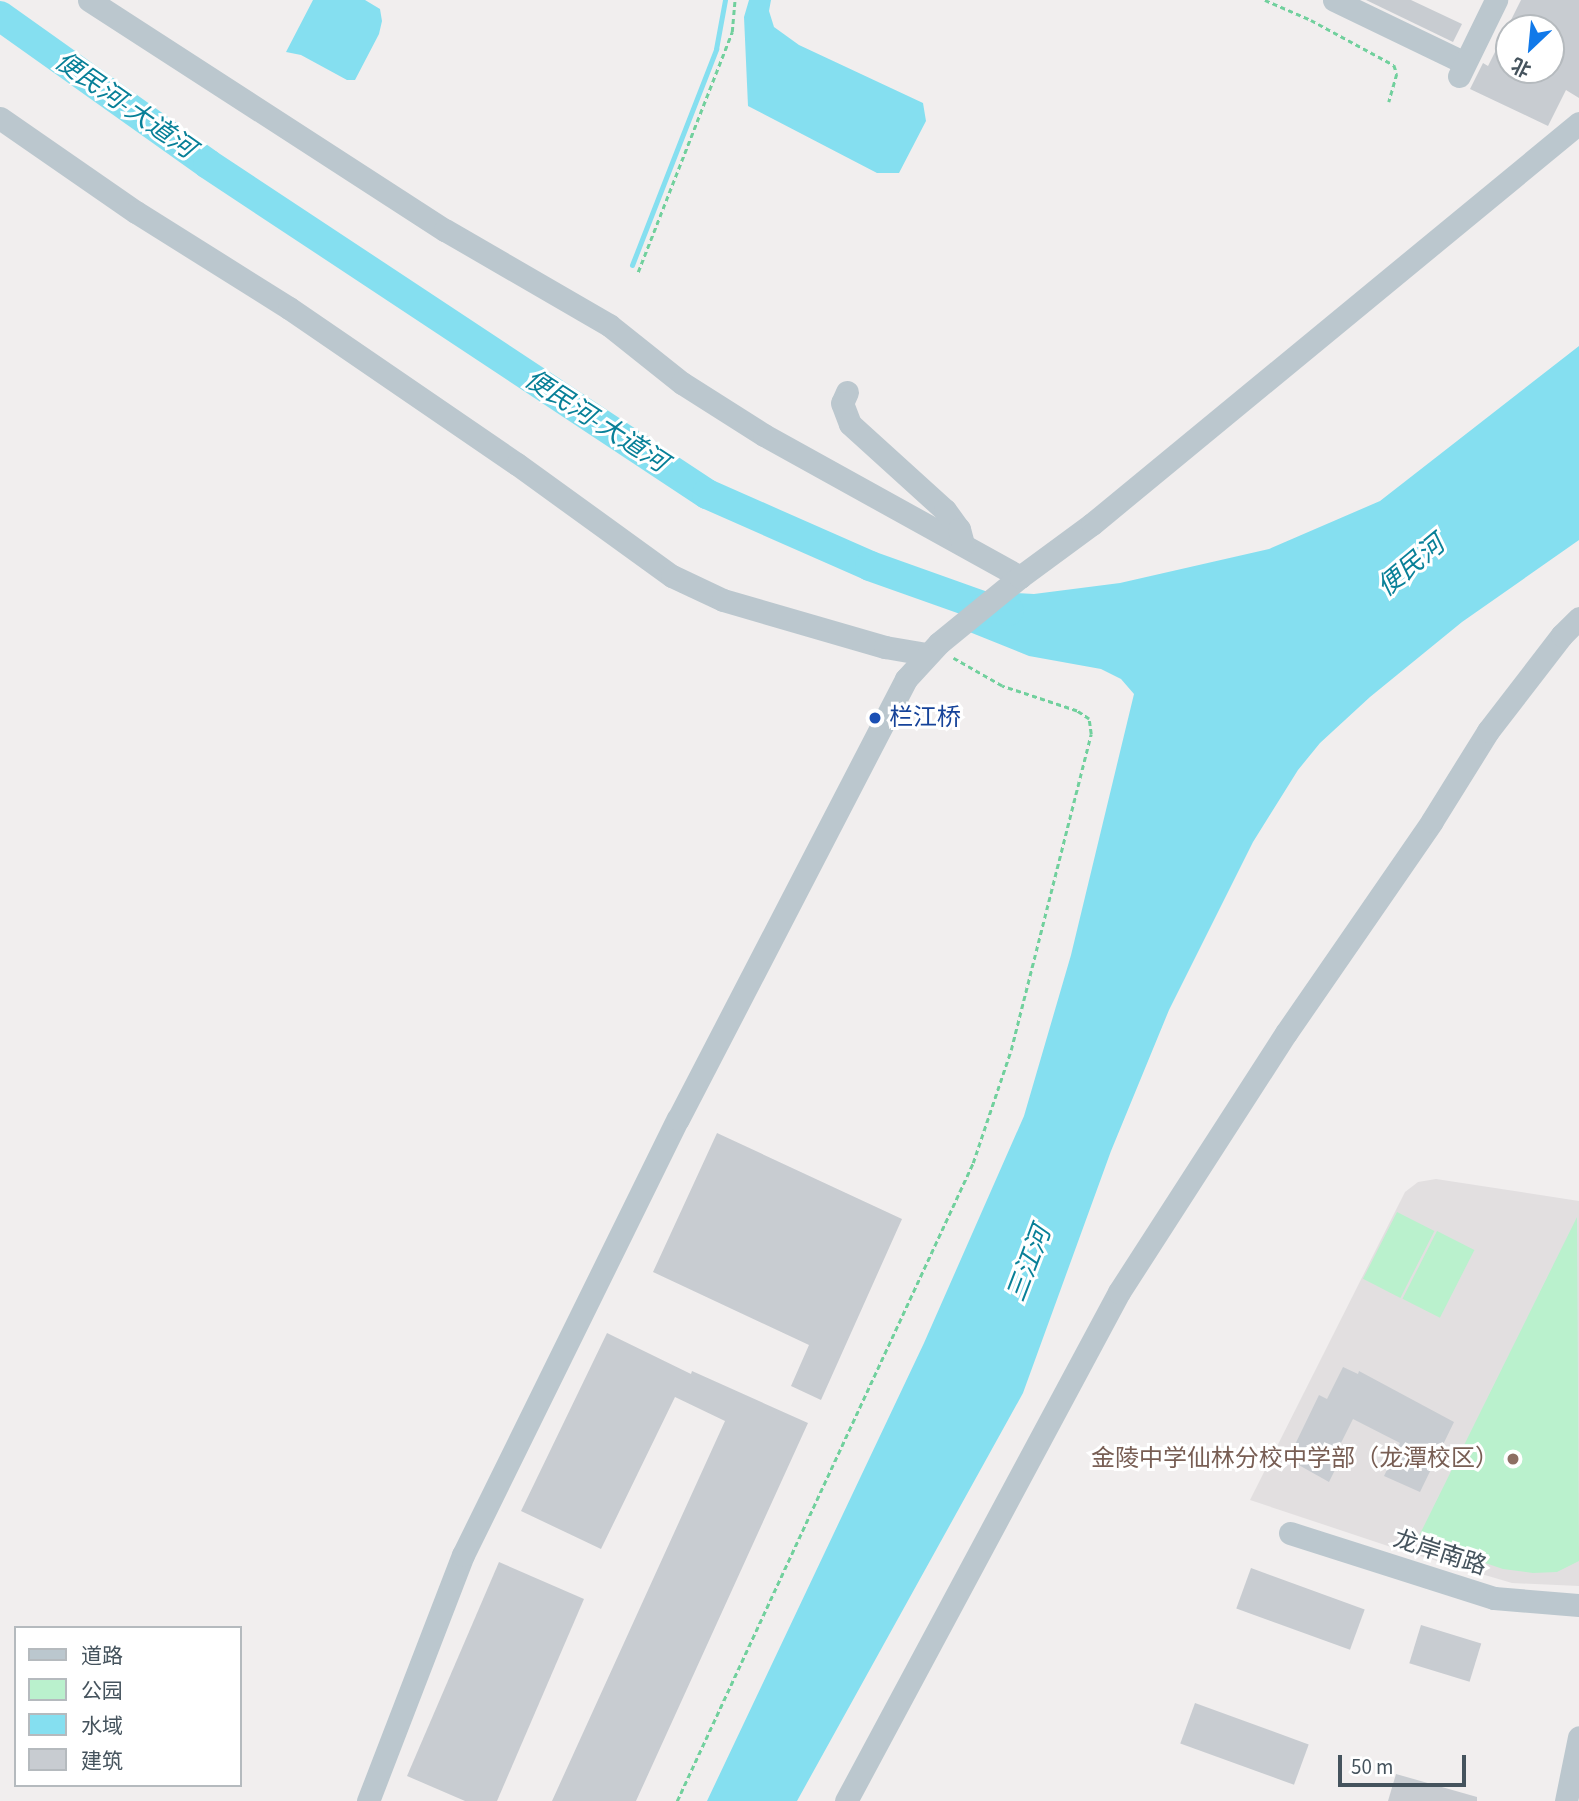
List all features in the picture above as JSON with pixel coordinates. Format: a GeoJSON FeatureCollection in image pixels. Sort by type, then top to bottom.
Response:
{"type":"FeatureCollection","features":[{"type":"Feature","properties":{"kind":"street"},"geometry":{"type":"LineString","coordinates":[[89,0],[445,230],[609,325],[682,383],[764,435],[963,544],[1016,580]]}},
{"type":"Feature","properties":{"kind":"street"},"geometry":{"type":"LineString","coordinates":[[1334,0],[1461,70],[1488,2]]}},
{"type":"Feature","properties":{"kind":"street"},"geometry":{"type":"LineString","coordinates":[[0,118],[136,212],[300,316],[517,464],[672,576],[723,600],[885,646],[933,649]]}},
{"type":"Feature","properties":{"kind":"street"},"geometry":{"type":"LineString","coordinates":[[368,1801],[463,1555],[678,1119],[906,679],[933,649],[1016,580],[1114,507],[1579,123]]}},
{"type":"Feature","properties":{"kind":"street"},"geometry":{"type":"LineString","coordinates":[[847,392],[842,403],[850,424],[945,510],[959,529],[963,544]]}},
{"type":"Feature","properties":{"kind":"street"},"geometry":{"type":"LineString","coordinates":[[846,1801],[1118,1292],[1286,1033],[1432,821],[1488,731],[1562,635],[1579,618]]}},
{"type":"Feature","properties":{"kind":"street","name":"龙岸南路"},"geometry":{"type":"LineString","coordinates":[[1290,1533],[1494,1598],[1579,1605]]}},
{"type":"Feature","properties":{"kind":"street"},"geometry":{"type":"LineString","coordinates":[[1566,1801],[1579,1737]]}},
{"type":"Feature","properties":{"kind":"path"},"geometry":{"type":"LineString","coordinates":[[639,272],[732,32],[735,0]]}},
{"type":"Feature","properties":{"kind":"path"},"geometry":{"type":"LineString","coordinates":[[1265,0],[1311,20],[1394,65],[1397,74],[1389,102]]}},
{"type":"Feature","properties":{"kind":"path"},"geometry":{"type":"LineString","coordinates":[[677,1801],[973,1163],[1011,1051],[1091,734],[1089,719],[1077,711],[1002,687],[933,649]]}},
{"type":"Feature","properties":{"kind":"shaded area","name":"金陵中学仙林分校中学部（龙潭校区）"},"geometry":{"type":"Polygon","coordinates":[[[1436,1179],[1579,1201],[1579,1586],[1512,1583],[1403,1551],[1250,1500],[1405,1192],[1418,1182],[1436,1179]]]}},
{"type":"Feature","properties":{"kind":"green space"},"geometry":{"type":"Polygon","coordinates":[[[1397,1212],[1434,1231],[1400,1298],[1363,1279],[1397,1212]]]}},
{"type":"Feature","properties":{"kind":"green space"},"geometry":{"type":"Polygon","coordinates":[[[1577,1217],[1579,1561],[1557,1572],[1533,1573],[1503,1569],[1417,1540],[1577,1217]]]}},
{"type":"Feature","properties":{"kind":"green space"},"geometry":{"type":"Polygon","coordinates":[[[1437,1231],[1474,1250],[1440,1318],[1402,1299],[1437,1231]]]}},
{"type":"Feature","properties":{"kind":"water"},"geometry":{"type":"Polygon","coordinates":[[[313,0],[365,0],[380,9],[382,21],[379,34],[355,80],[347,80],[301,55],[286,52],[313,0]]]}},
{"type":"Feature","properties":{"kind":"water"},"geometry":{"type":"Polygon","coordinates":[[[749,0],[771,0],[769,11],[774,27],[799,45],[923,103],[926,121],[899,173],[877,173],[748,106],[744,17],[749,0]]]}},
{"type":"Feature","properties":{"kind":"water"},"geometry":{"type":"Polygon","coordinates":[[[1579,346],[1579,540],[1462,622],[1370,697],[1320,743],[1298,770],[1253,842],[1169,1010],[1111,1151],[1023,1393],[797,1801],[707,1801],[924,1343],[1024,1116],[1071,955],[1134,694],[1121,679],[1101,669],[1029,656],[957,627],[1001,592],[1034,594],[1120,583],[1269,549],[1380,501],[1579,346]]]}},
{"type":"Feature","properties":{"kind":"building"},"geometry":{"type":"Polygon","coordinates":[[[1366,0],[1411,0],[1462,24],[1453,42],[1366,0]]]}},
{"type":"Feature","properties":{"kind":"building"},"geometry":{"type":"Polygon","coordinates":[[[1521,0],[1579,0],[1579,98],[1566,90],[1548,126],[1470,89],[1483,63],[1488,66],[1495,52],[1495,84],[1565,84],[1565,14],[1514,14],[1521,0]]]}},
{"type":"Feature","properties":{"kind":"building"},"geometry":{"type":"Polygon","coordinates":[[[717,1133],[902,1219],[821,1400],[791,1386],[809,1345],[653,1272],[717,1133]]]}},
{"type":"Feature","properties":{"kind":"building"},"geometry":{"type":"Polygon","coordinates":[[[607,1333],[691,1374],[692,1371],[808,1423],[636,1801],[552,1801],[725,1421],[675,1397],[601,1549],[521,1511],[607,1333]]]}},
{"type":"Feature","properties":{"kind":"building"},"geometry":{"type":"Polygon","coordinates":[[[1343,1367],[1358,1374],[1359,1371],[1454,1422],[1420,1492],[1384,1476],[1400,1443],[1353,1419],[1334,1457],[1340,1460],[1329,1482],[1288,1459],[1319,1395],[1327,1399],[1343,1367]]]}},
{"type":"Feature","properties":{"kind":"building"},"geometry":{"type":"Polygon","coordinates":[[[499,1562],[584,1599],[497,1801],[465,1801],[407,1776],[499,1562]]]}},
{"type":"Feature","properties":{"kind":"building"},"geometry":{"type":"Polygon","coordinates":[[[1251,1568],[1365,1609],[1350,1650],[1236,1608],[1251,1568]]]}},
{"type":"Feature","properties":{"kind":"building"},"geometry":{"type":"Polygon","coordinates":[[[1421,1625],[1481,1643],[1470,1682],[1409,1663],[1421,1625]]]}},
{"type":"Feature","properties":{"kind":"building"},"geometry":{"type":"Polygon","coordinates":[[[1195,1703],[1309,1744],[1294,1785],[1180,1743],[1195,1703]]]}},
{"type":"Feature","properties":{"kind":"building"},"geometry":{"type":"Polygon","coordinates":[[[1396,1774],[1477,1797],[1477,1801],[1388,1801],[1396,1774]]]}},
{"type":"Feature","properties":{"kind":"waterway"},"geometry":{"type":"LineString","coordinates":[[632,265],[716,49],[725,0]]}},
{"type":"Feature","properties":{"kind":"waterway","name":"便民河-大道河"},"geometry":{"type":"LineString","coordinates":[[0,16],[208,164],[707,494],[870,566],[985,607],[1009,611]]}},
{"type":"Feature","properties":{"kind":"place","name":"栏江桥"},"geometry":{"type":"Point","coordinates":[875,718]}},
{"type":"Feature","properties":{"kind":"place","name":"金陵中学仙林分校中学部（龙潭校区）"},"geometry":{"type":"Point","coordinates":[1513,1459]}},
{"type":"Feature","properties":{"kind":"water label","name":"便民河"},"geometry":{"type":"Point","coordinates":[1411,566]}},
{"type":"Feature","properties":{"kind":"water label","name":"三江河"},"geometry":{"type":"Point","coordinates":[1029,1264]}}]}
